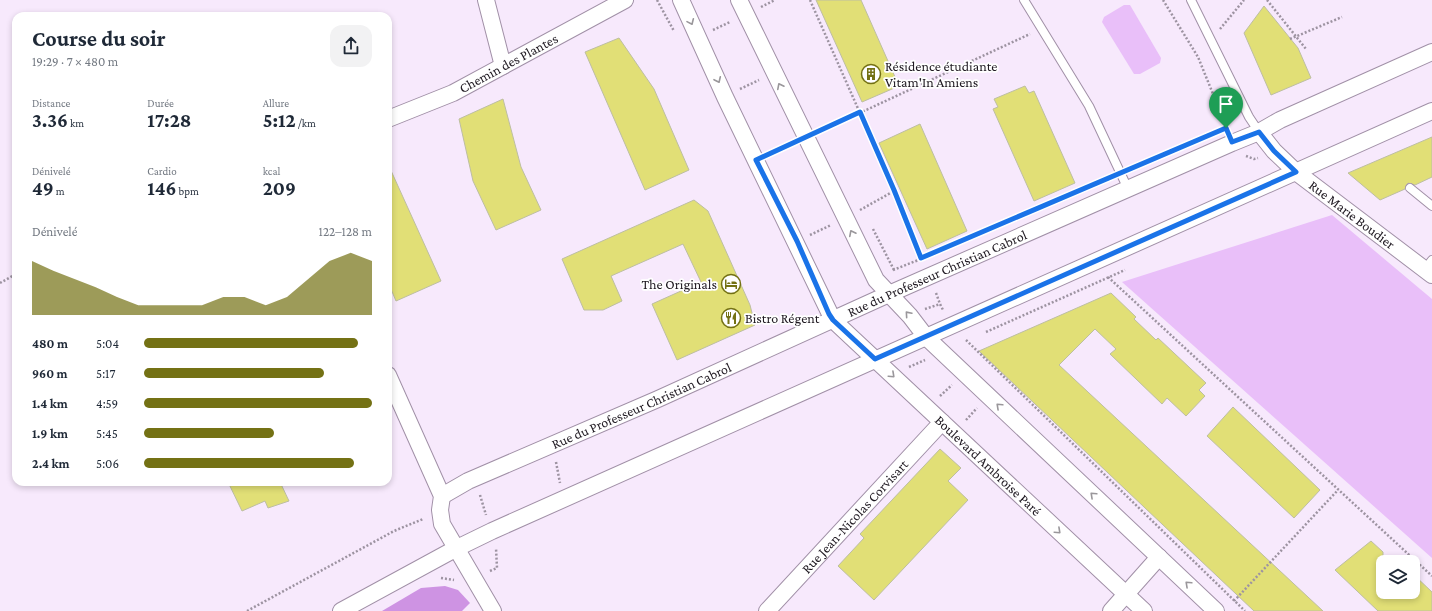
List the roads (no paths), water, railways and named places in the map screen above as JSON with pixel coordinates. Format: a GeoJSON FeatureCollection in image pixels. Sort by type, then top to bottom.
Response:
{"type":"FeatureCollection","features":[{"type":"Feature","properties":{"kind":"street"},"geometry":{"type":"LineString","coordinates":[[486,0],[503,66]]}},
{"type":"Feature","properties":{"kind":"street","name":"Chemin des Plantes"},"geometry":{"type":"LineString","coordinates":[[392,117],[453,93],[625,0]]}},
{"type":"Feature","properties":{"kind":"street"},"geometry":{"type":"LineString","coordinates":[[682,0],[756,160],[833,320]]}},
{"type":"Feature","properties":{"kind":"street"},"geometry":{"type":"LineString","coordinates":[[739,0],[745,15],[876,280],[910,316],[926,336],[1216,611]]}},
{"type":"Feature","properties":{"kind":"street","name":"Rue du Professeur Christian Cabrol"},"geometry":{"type":"LineString","coordinates":[[442,496],[468,481],[673,392],[889,294],[1232,142],[1259,132],[1280,120],[1432,52]]}},
{"type":"Feature","properties":{"kind":"street"},"geometry":{"type":"LineString","coordinates":[[341,611],[455,549],[926,336],[1432,112]]}},
{"type":"Feature","properties":{"kind":"street","name":"Rue Marie Boudier"},"geometry":{"type":"LineString","coordinates":[[1259,132],[1274,151],[1296,172],[1430,268]]}},
{"type":"Feature","properties":{"kind":"street","name":"Boulevard Ambroise Paré"},"geometry":{"type":"LineString","coordinates":[[833,320],[1144,611]]}},
{"type":"Feature","properties":{"kind":"street"},"geometry":{"type":"LineString","coordinates":[[392,384],[442,496],[440,516],[442,524],[492,611]]}},
{"type":"Feature","properties":{"kind":"street","name":"Rue Jean-Nicolas Corvisart"},"geometry":{"type":"LineString","coordinates":[[767,611],[942,422]]}},
{"type":"Feature","properties":{"kind":"street"},"geometry":{"type":"LineString","coordinates":[[1111,611],[1159,557]]}},
{"type":"Feature","properties":{"kind":"lane"},"geometry":{"type":"LineString","coordinates":[[1024,0],[1089,106],[1128,189]]}},
{"type":"Feature","properties":{"kind":"lane"},"geometry":{"type":"LineString","coordinates":[[1191,0],[1249,117],[1259,132]]}},
{"type":"Feature","properties":{"kind":"lane"},"geometry":{"type":"LineString","coordinates":[[1410,188],[1432,206]]}},
{"type":"Feature","properties":{"kind":"place","name":"Résidence étudiante Vitam'In Amiens"},"geometry":{"type":"Point","coordinates":[871,74]}},
{"type":"Feature","properties":{"kind":"place","name":"The Originals"},"geometry":{"type":"Point","coordinates":[731,284]}},
{"type":"Feature","properties":{"kind":"place","name":"Bistro Régent"},"geometry":{"type":"Point","coordinates":[731,318]}}]}
